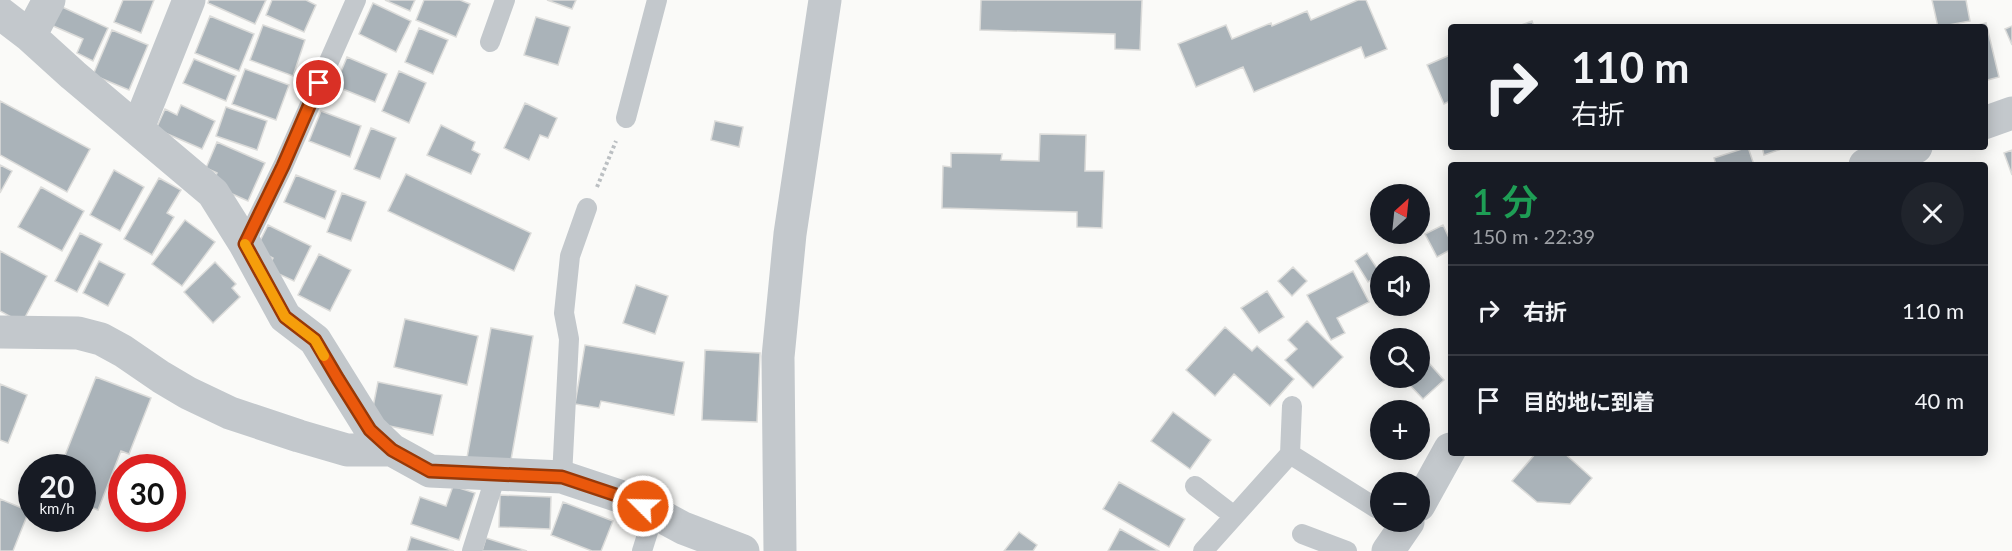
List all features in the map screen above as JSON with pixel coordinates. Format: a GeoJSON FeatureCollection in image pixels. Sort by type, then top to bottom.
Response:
{"type":"FeatureCollection","features":[{"type":"Feature","properties":{"kind":"street"},"geometry":{"type":"LineString","coordinates":[[30,36],[49,0]]}},
{"type":"Feature","properties":{"kind":"street"},"geometry":{"type":"LineString","coordinates":[[138,128],[189,0]]}},
{"type":"Feature","properties":{"kind":"street"},"geometry":{"type":"LineString","coordinates":[[780,551],[779,346],[790,234],[825,0]]}},
{"type":"Feature","properties":{"kind":"street"},"geometry":{"type":"LineString","coordinates":[[0,13],[213,193],[245,244],[285,317],[315,340],[370,430],[392,450],[430,471],[562,477],[631,500],[683,528],[743,551]]}},
{"type":"Feature","properties":{"kind":"street"},"geometry":{"type":"LineString","coordinates":[[1988,122],[2012,113]]}},
{"type":"Feature","properties":{"kind":"street"},"geometry":{"type":"LineString","coordinates":[[1874,162],[1908,150]]}},
{"type":"Feature","properties":{"kind":"street"},"geometry":{"type":"LineString","coordinates":[[0,332],[78,333],[101,339],[188,393],[231,413],[347,450],[392,450]]}},
{"type":"Feature","properties":{"kind":"street"},"geometry":{"type":"LineString","coordinates":[[1430,485],[1448,453]]}},
{"type":"Feature","properties":{"kind":"street"},"geometry":{"type":"LineString","coordinates":[[1388,551],[1401,532]]}},
{"type":"Feature","properties":{"kind":"lane"},"geometry":{"type":"LineString","coordinates":[[245,244],[283,166],[356,0]]}},
{"type":"Feature","properties":{"kind":"lane"},"geometry":{"type":"LineString","coordinates":[[490,42],[505,0]]}},
{"type":"Feature","properties":{"kind":"lane"},"geometry":{"type":"LineString","coordinates":[[626,118],[657,0]]}},
{"type":"Feature","properties":{"kind":"lane"},"geometry":{"type":"LineString","coordinates":[[562,477],[569,339],[564,313],[570,256],[587,208]]}},
{"type":"Feature","properties":{"kind":"lane"},"geometry":{"type":"LineString","coordinates":[[1203,551],[1290,454],[1292,406]]}},
{"type":"Feature","properties":{"kind":"lane"},"geometry":{"type":"LineString","coordinates":[[1290,454],[1370,504]]}},
{"type":"Feature","properties":{"kind":"lane"},"geometry":{"type":"LineString","coordinates":[[472,551],[496,475]]}},
{"type":"Feature","properties":{"kind":"lane"},"geometry":{"type":"LineString","coordinates":[[1195,486],[1234,516]]}},
{"type":"Feature","properties":{"kind":"lane"},"geometry":{"type":"LineString","coordinates":[[642,551],[654,513]]}},
{"type":"Feature","properties":{"kind":"lane"},"geometry":{"type":"LineString","coordinates":[[1302,534],[1347,551]]}},
{"type":"Feature","properties":{"kind":"path"},"geometry":{"type":"LineString","coordinates":[[587,208],[626,118]]}},
{"type":"Feature","properties":{"kind":"building"},"geometry":{"type":"Polygon","coordinates":[[[123,0],[154,0],[141,33],[114,22],[123,0]]]}},
{"type":"Feature","properties":{"kind":"building"},"geometry":{"type":"Polygon","coordinates":[[[209,0],[266,0],[255,24],[208,3],[209,0]]]}},
{"type":"Feature","properties":{"kind":"building"},"geometry":{"type":"Polygon","coordinates":[[[272,0],[306,0],[316,5],[304,32],[266,15],[272,0]]]}},
{"type":"Feature","properties":{"kind":"building"},"geometry":{"type":"Polygon","coordinates":[[[385,0],[415,0],[410,11],[385,0]]]}},
{"type":"Feature","properties":{"kind":"building"},"geometry":{"type":"Polygon","coordinates":[[[424,0],[460,0],[470,4],[456,37],[416,20],[424,0]]]}},
{"type":"Feature","properties":{"kind":"building"},"geometry":{"type":"Polygon","coordinates":[[[547,0],[576,0],[572,9],[547,0]]]}},
{"type":"Feature","properties":{"kind":"building"},"geometry":{"type":"Polygon","coordinates":[[[981,0],[1142,0],[1140,50],[1115,49],[1115,34],[980,30],[981,0]]]}},
{"type":"Feature","properties":{"kind":"building"},"geometry":{"type":"Polygon","coordinates":[[[1358,0],[1366,0],[1387,49],[1365,58],[1361,47],[1254,92],[1243,67],[1196,87],[1178,44],[1226,25],[1232,39],[1271,23],[1272,26],[1307,11],[1311,20],[1358,0]]]}},
{"type":"Feature","properties":{"kind":"building"},"geometry":{"type":"Polygon","coordinates":[[[1932,0],[1966,0],[1970,21],[1937,24],[1932,0]]]}},
{"type":"Feature","properties":{"kind":"building"},"geometry":{"type":"Polygon","coordinates":[[[373,3],[411,21],[396,52],[359,34],[373,3]]]}},
{"type":"Feature","properties":{"kind":"building"},"geometry":{"type":"Polygon","coordinates":[[[60,6],[108,28],[93,61],[77,53],[83,39],[51,25],[60,6]]]}},
{"type":"Feature","properties":{"kind":"building"},"geometry":{"type":"Polygon","coordinates":[[[210,16],[254,34],[239,71],[195,53],[210,16]]]}},
{"type":"Feature","properties":{"kind":"building"},"geometry":{"type":"Polygon","coordinates":[[[536,17],[570,27],[558,65],[524,55],[536,17]]]}},
{"type":"Feature","properties":{"kind":"building"},"geometry":{"type":"Polygon","coordinates":[[[263,25],[305,40],[293,76],[250,60],[263,25]]]}},
{"type":"Feature","properties":{"kind":"building"},"geometry":{"type":"Polygon","coordinates":[[[2012,26],[2012,45],[2005,29],[2012,26]]]}},
{"type":"Feature","properties":{"kind":"building"},"geometry":{"type":"Polygon","coordinates":[[[419,28],[448,40],[433,74],[405,62],[419,28]]]}},
{"type":"Feature","properties":{"kind":"building"},"geometry":{"type":"Polygon","coordinates":[[[112,30],[148,45],[129,90],[93,75],[112,30]]]}},
{"type":"Feature","properties":{"kind":"building"},"geometry":{"type":"Polygon","coordinates":[[[1988,31],[1999,77],[1988,80],[1988,31]]]}},
{"type":"Feature","properties":{"kind":"building"},"geometry":{"type":"Polygon","coordinates":[[[1448,56],[1448,102],[1444,104],[1427,65],[1448,56]]]}},
{"type":"Feature","properties":{"kind":"building"},"geometry":{"type":"Polygon","coordinates":[[[347,57],[387,74],[375,102],[335,86],[347,57]]]}},
{"type":"Feature","properties":{"kind":"building"},"geometry":{"type":"Polygon","coordinates":[[[194,59],[236,76],[226,101],[183,83],[194,59]]]}},
{"type":"Feature","properties":{"kind":"building"},"geometry":{"type":"Polygon","coordinates":[[[245,69],[289,85],[276,120],[232,104],[245,69]]]}},
{"type":"Feature","properties":{"kind":"building"},"geometry":{"type":"Polygon","coordinates":[[[399,71],[426,83],[409,123],[382,111],[399,71]]]}},
{"type":"Feature","properties":{"kind":"building"},"geometry":{"type":"Polygon","coordinates":[[[0,101],[90,149],[67,192],[0,155],[0,101]]]}},
{"type":"Feature","properties":{"kind":"building"},"geometry":{"type":"Polygon","coordinates":[[[525,103],[557,118],[548,138],[540,135],[529,160],[504,148],[525,103]]]}},
{"type":"Feature","properties":{"kind":"building"},"geometry":{"type":"Polygon","coordinates":[[[181,105],[215,121],[202,149],[156,129],[165,109],[177,115],[181,105]]]}},
{"type":"Feature","properties":{"kind":"building"},"geometry":{"type":"Polygon","coordinates":[[[226,107],[267,121],[257,150],[216,136],[226,107]]]}},
{"type":"Feature","properties":{"kind":"building"},"geometry":{"type":"Polygon","coordinates":[[[321,111],[361,126],[350,157],[309,141],[321,111]]]}},
{"type":"Feature","properties":{"kind":"building"},"geometry":{"type":"Polygon","coordinates":[[[715,121],[743,127],[739,147],[711,140],[715,121]]]}},
{"type":"Feature","properties":{"kind":"building"},"geometry":{"type":"Polygon","coordinates":[[[441,125],[475,142],[472,150],[480,154],[471,174],[427,155],[441,125]]]}},
{"type":"Feature","properties":{"kind":"building"},"geometry":{"type":"Polygon","coordinates":[[[371,128],[396,138],[380,179],[354,169],[371,128]]]}},
{"type":"Feature","properties":{"kind":"building"},"geometry":{"type":"Polygon","coordinates":[[[1040,134],[1086,135],[1085,171],[1104,171],[1102,228],[1077,227],[1077,212],[942,208],[943,166],[951,167],[951,153],[1002,154],[1001,160],[1039,161],[1040,134]]]}},
{"type":"Feature","properties":{"kind":"building"},"geometry":{"type":"Polygon","coordinates":[[[217,142],[265,163],[248,201],[212,185],[217,173],[206,168],[217,142]]]}},
{"type":"Feature","properties":{"kind":"building"},"geometry":{"type":"Polygon","coordinates":[[[1739,150],[1749,150],[1753,162],[1715,162],[1714,158],[1739,150]]]}},
{"type":"Feature","properties":{"kind":"building"},"geometry":{"type":"Polygon","coordinates":[[[1763,150],[1778,150],[1764,155],[1763,150]]]}},
{"type":"Feature","properties":{"kind":"building"},"geometry":{"type":"Polygon","coordinates":[[[2012,150],[2012,175],[2004,153],[2012,150]]]}},
{"type":"Feature","properties":{"kind":"building"},"geometry":{"type":"Polygon","coordinates":[[[0,165],[12,171],[0,193],[0,165]]]}},
{"type":"Feature","properties":{"kind":"building"},"geometry":{"type":"Polygon","coordinates":[[[114,170],[144,187],[120,231],[90,215],[114,170]]]}},
{"type":"Feature","properties":{"kind":"building"},"geometry":{"type":"Polygon","coordinates":[[[406,174],[531,233],[514,271],[388,211],[406,174]]]}},
{"type":"Feature","properties":{"kind":"building"},"geometry":{"type":"Polygon","coordinates":[[[296,175],[336,191],[325,219],[284,202],[296,175]]]}},
{"type":"Feature","properties":{"kind":"building"},"geometry":{"type":"Polygon","coordinates":[[[159,178],[181,190],[167,213],[174,217],[152,255],[124,239],[159,178]]]}},
{"type":"Feature","properties":{"kind":"building"},"geometry":{"type":"Polygon","coordinates":[[[41,187],[84,211],[62,251],[18,227],[41,187]]]}},
{"type":"Feature","properties":{"kind":"building"},"geometry":{"type":"Polygon","coordinates":[[[342,193],[366,202],[351,241],[327,232],[342,193]]]}},
{"type":"Feature","properties":{"kind":"building"},"geometry":{"type":"Polygon","coordinates":[[[185,220],[215,242],[182,286],[152,264],[185,220]]]}},
{"type":"Feature","properties":{"kind":"building"},"geometry":{"type":"Polygon","coordinates":[[[268,225],[311,246],[294,281],[268,269],[273,258],[256,249],[268,225]]]}},
{"type":"Feature","properties":{"kind":"building"},"geometry":{"type":"Polygon","coordinates":[[[1443,225],[1448,236],[1448,251],[1437,257],[1430,244],[1430,232],[1443,225]]]}},
{"type":"Feature","properties":{"kind":"building"},"geometry":{"type":"Polygon","coordinates":[[[80,233],[102,244],[77,292],[55,281],[80,233]]]}},
{"type":"Feature","properties":{"kind":"building"},"geometry":{"type":"Polygon","coordinates":[[[0,251],[47,276],[22,323],[0,311],[0,251]]]}},
{"type":"Feature","properties":{"kind":"building"},"geometry":{"type":"Polygon","coordinates":[[[1367,253],[1370,258],[1370,280],[1368,282],[1355,261],[1367,253]]]}},
{"type":"Feature","properties":{"kind":"building"},"geometry":{"type":"Polygon","coordinates":[[[319,254],[351,270],[330,311],[298,295],[319,254]]]}},
{"type":"Feature","properties":{"kind":"building"},"geometry":{"type":"Polygon","coordinates":[[[99,261],[125,274],[108,306],[83,293],[99,261]]]}},
{"type":"Feature","properties":{"kind":"building"},"geometry":{"type":"Polygon","coordinates":[[[215,262],[236,284],[232,288],[240,297],[213,323],[184,292],[215,262]]]}},
{"type":"Feature","properties":{"kind":"building"},"geometry":{"type":"Polygon","coordinates":[[[1293,267],[1307,281],[1292,296],[1278,281],[1293,267]]]}},
{"type":"Feature","properties":{"kind":"building"},"geometry":{"type":"Polygon","coordinates":[[[1353,271],[1369,302],[1337,318],[1345,333],[1331,340],[1307,295],[1353,271]]]}},
{"type":"Feature","properties":{"kind":"building"},"geometry":{"type":"Polygon","coordinates":[[[636,285],[668,296],[655,334],[623,323],[636,285]]]}},
{"type":"Feature","properties":{"kind":"building"},"geometry":{"type":"Polygon","coordinates":[[[1267,291],[1284,317],[1259,333],[1241,308],[1267,291]]]}},
{"type":"Feature","properties":{"kind":"building"},"geometry":{"type":"Polygon","coordinates":[[[405,319],[478,336],[467,385],[394,367],[405,319]]]}},
{"type":"Feature","properties":{"kind":"building"},"geometry":{"type":"Polygon","coordinates":[[[1307,321],[1343,357],[1313,388],[1285,360],[1297,349],[1288,340],[1307,321]]]}},
{"type":"Feature","properties":{"kind":"building"},"geometry":{"type":"Polygon","coordinates":[[[1225,327],[1252,351],[1257,346],[1294,379],[1270,406],[1234,374],[1215,396],[1186,370],[1225,327]]]}},
{"type":"Feature","properties":{"kind":"building"},"geometry":{"type":"Polygon","coordinates":[[[491,328],[533,336],[509,471],[466,463],[491,328]]]}},
{"type":"Feature","properties":{"kind":"building"},"geometry":{"type":"Polygon","coordinates":[[[585,345],[684,362],[674,415],[601,401],[599,408],[575,404],[585,345]]]}},
{"type":"Feature","properties":{"kind":"building"},"geometry":{"type":"Polygon","coordinates":[[[705,350],[760,353],[757,422],[702,420],[705,350]]]}},
{"type":"Feature","properties":{"kind":"building"},"geometry":{"type":"Polygon","coordinates":[[[1430,364],[1444,380],[1423,399],[1413,388],[1430,388],[1430,364]]]}},
{"type":"Feature","properties":{"kind":"building"},"geometry":{"type":"Polygon","coordinates":[[[96,377],[151,398],[129,454],[121,451],[120,454],[108,454],[108,484],[98,510],[96,509],[96,454],[66,454],[96,377]]]}},
{"type":"Feature","properties":{"kind":"building"},"geometry":{"type":"Polygon","coordinates":[[[378,382],[442,395],[433,435],[370,422],[378,382]]]}},
{"type":"Feature","properties":{"kind":"building"},"geometry":{"type":"Polygon","coordinates":[[[0,384],[27,395],[8,443],[0,440],[0,384]]]}},
{"type":"Feature","properties":{"kind":"building"},"geometry":{"type":"Polygon","coordinates":[[[1173,412],[1211,440],[1190,469],[1151,441],[1173,412]]]}},
{"type":"Feature","properties":{"kind":"building"},"geometry":{"type":"Polygon","coordinates":[[[1533,456],[1567,456],[1592,478],[1570,504],[1537,502],[1512,481],[1533,456]]]}},
{"type":"Feature","properties":{"kind":"building"},"geometry":{"type":"Polygon","coordinates":[[[1119,482],[1185,519],[1169,547],[1103,509],[1119,482]]]}},
{"type":"Feature","properties":{"kind":"building"},"geometry":{"type":"Polygon","coordinates":[[[453,486],[475,493],[459,540],[411,524],[420,497],[446,506],[453,486]]]}},
{"type":"Feature","properties":{"kind":"building"},"geometry":{"type":"Polygon","coordinates":[[[500,495],[551,497],[550,529],[499,527],[500,495]]]}},
{"type":"Feature","properties":{"kind":"building"},"geometry":{"type":"Polygon","coordinates":[[[0,499],[18,506],[18,532],[21,532],[13,551],[0,551],[0,499]]]}},
{"type":"Feature","properties":{"kind":"building"},"geometry":{"type":"Polygon","coordinates":[[[563,502],[613,521],[601,551],[592,551],[551,535],[563,502]]]}},
{"type":"Feature","properties":{"kind":"building"},"geometry":{"type":"Polygon","coordinates":[[[1120,529],[1159,551],[1108,551],[1120,529]]]}},
{"type":"Feature","properties":{"kind":"building"},"geometry":{"type":"Polygon","coordinates":[[[1019,532],[1037,545],[1033,551],[1004,551],[1019,532]]]}},
{"type":"Feature","properties":{"kind":"building"},"geometry":{"type":"Polygon","coordinates":[[[411,537],[454,551],[407,551],[411,537]]]}},
{"type":"Feature","properties":{"kind":"building"},"geometry":{"type":"Polygon","coordinates":[[[486,538],[527,551],[482,551],[486,538]]]}},
{"type":"Feature","properties":{"kind":"slow traffic"},"geometry":{"type":"LineString","coordinates":[[245,244],[285,317],[315,340],[324,356]]}},
{"type":"Feature","properties":{"kind":"route"},"geometry":{"type":"LineString","coordinates":[[319,83],[283,166],[245,244],[285,317],[315,340],[370,430],[392,450],[430,471],[562,477],[643,506]]}}]}
